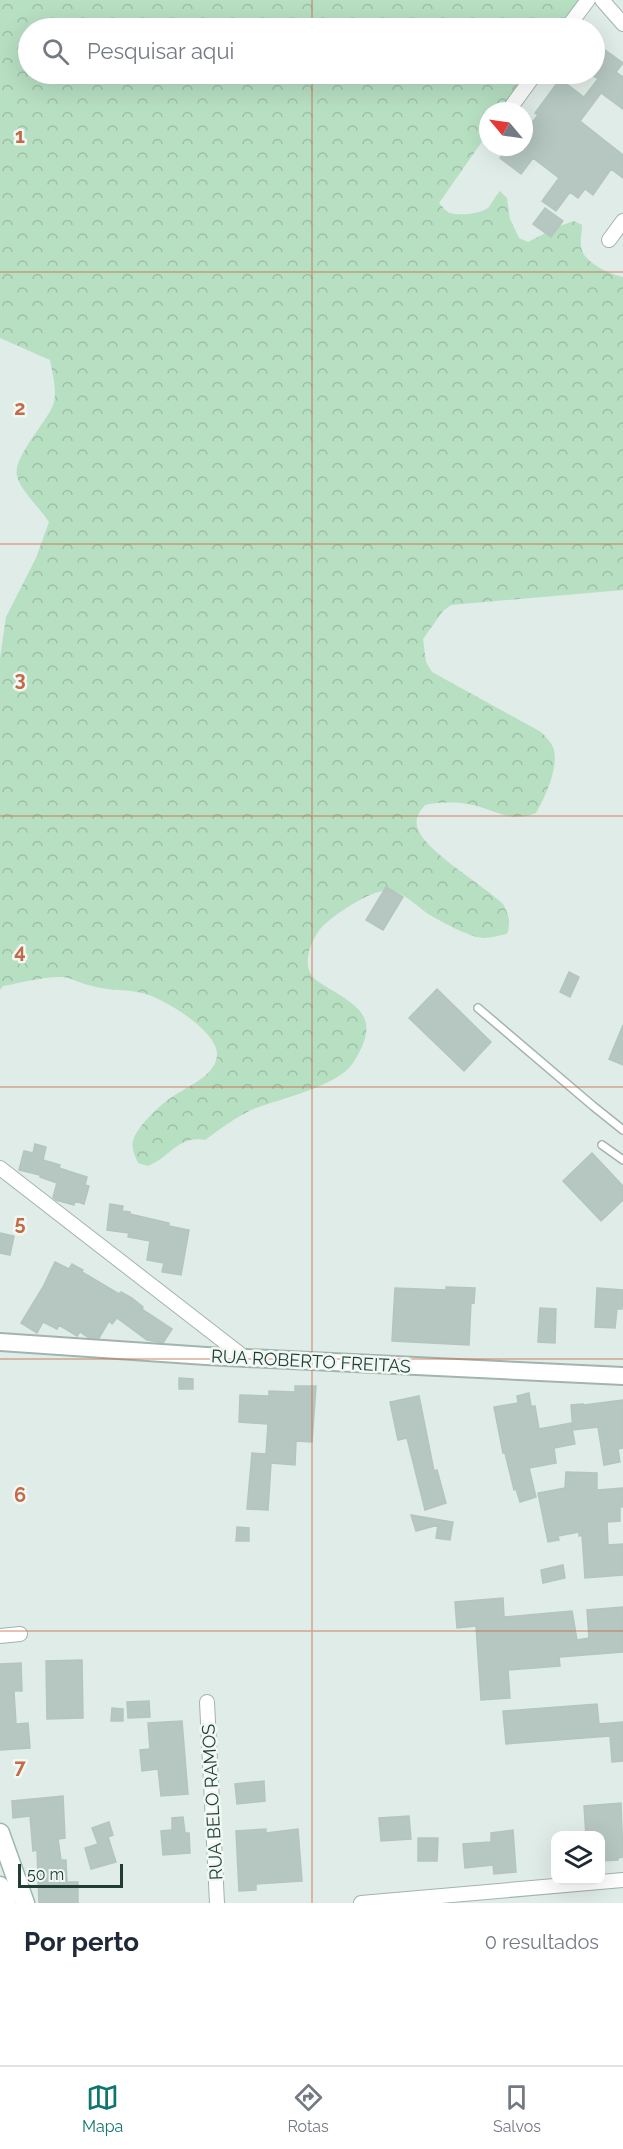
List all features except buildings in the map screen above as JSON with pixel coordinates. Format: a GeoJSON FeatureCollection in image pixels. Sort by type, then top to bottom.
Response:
{"type":"FeatureCollection","features":[{"type":"Feature","properties":{"kind":"main road"},"geometry":{"type":"LineString","coordinates":[[0,1833],[25,1903]]}},
{"type":"Feature","properties":{"kind":"main road"},"geometry":{"type":"LineString","coordinates":[[0,1886],[6,1903]]}},
{"type":"Feature","properties":{"kind":"street"},"geometry":{"type":"LineString","coordinates":[[574,18],[588,0]]}},
{"type":"Feature","properties":{"kind":"street"},"geometry":{"type":"LineString","coordinates":[[602,0],[623,24]]}},
{"type":"Feature","properties":{"kind":"street"},"geometry":{"type":"LineString","coordinates":[[515,102],[528,84]]}},
{"type":"Feature","properties":{"kind":"street"},"geometry":{"type":"LineString","coordinates":[[609,240],[623,222]]}},
{"type":"Feature","properties":{"kind":"street"},"geometry":{"type":"LineString","coordinates":[[0,1168],[244,1357]]}},
{"type":"Feature","properties":{"kind":"street","name":"RUA ROBERTO FREITAS"},"geometry":{"type":"LineString","coordinates":[[0,1342],[623,1376]]}},
{"type":"Feature","properties":{"kind":"street"},"geometry":{"type":"LineString","coordinates":[[0,1636],[20,1634]]}},
{"type":"Feature","properties":{"kind":"street","name":"RUA BELO RAMOS"},"geometry":{"type":"LineString","coordinates":[[207,1702],[217,1903]]}},
{"type":"Feature","properties":{"kind":"street"},"geometry":{"type":"LineString","coordinates":[[361,1903],[394,1902],[623,1880]]}},
{"type":"Feature","properties":{"kind":"lane"},"geometry":{"type":"LineString","coordinates":[[478,1008],[623,1130]]}},
{"type":"Feature","properties":{"kind":"lane"},"geometry":{"type":"LineString","coordinates":[[602,1145],[623,1160]]}},
{"type":"Feature","properties":{"kind":"green space"},"geometry":{"type":"Polygon","coordinates":[[[0,0],[580,0],[567,18],[18,18],[18,84],[522,84],[509,102],[479,102],[479,146],[439,203],[450,213],[476,213],[489,207],[500,191],[507,198],[510,219],[519,238],[528,242],[574,221],[582,225],[581,246],[586,257],[604,270],[623,277],[623,590],[451,605],[443,611],[423,639],[426,662],[432,672],[541,732],[553,747],[555,754],[553,772],[536,813],[517,817],[468,804],[435,803],[425,805],[417,817],[417,826],[421,835],[430,845],[503,904],[509,919],[507,934],[490,938],[472,935],[430,915],[396,892],[376,893],[348,907],[318,932],[311,945],[308,960],[313,978],[349,1001],[358,1008],[363,1016],[366,1036],[353,1063],[334,1079],[321,1086],[251,1110],[205,1140],[196,1139],[181,1144],[148,1166],[138,1163],[133,1141],[146,1120],[160,1106],[203,1077],[213,1067],[217,1054],[215,1045],[209,1036],[200,1026],[177,1010],[155,997],[140,992],[99,988],[62,977],[3,986],[0,990],[0,658],[6,617],[36,558],[49,522],[22,487],[17,476],[17,468],[25,449],[54,402],[54,381],[50,360],[0,338],[0,0]]]}}]}
